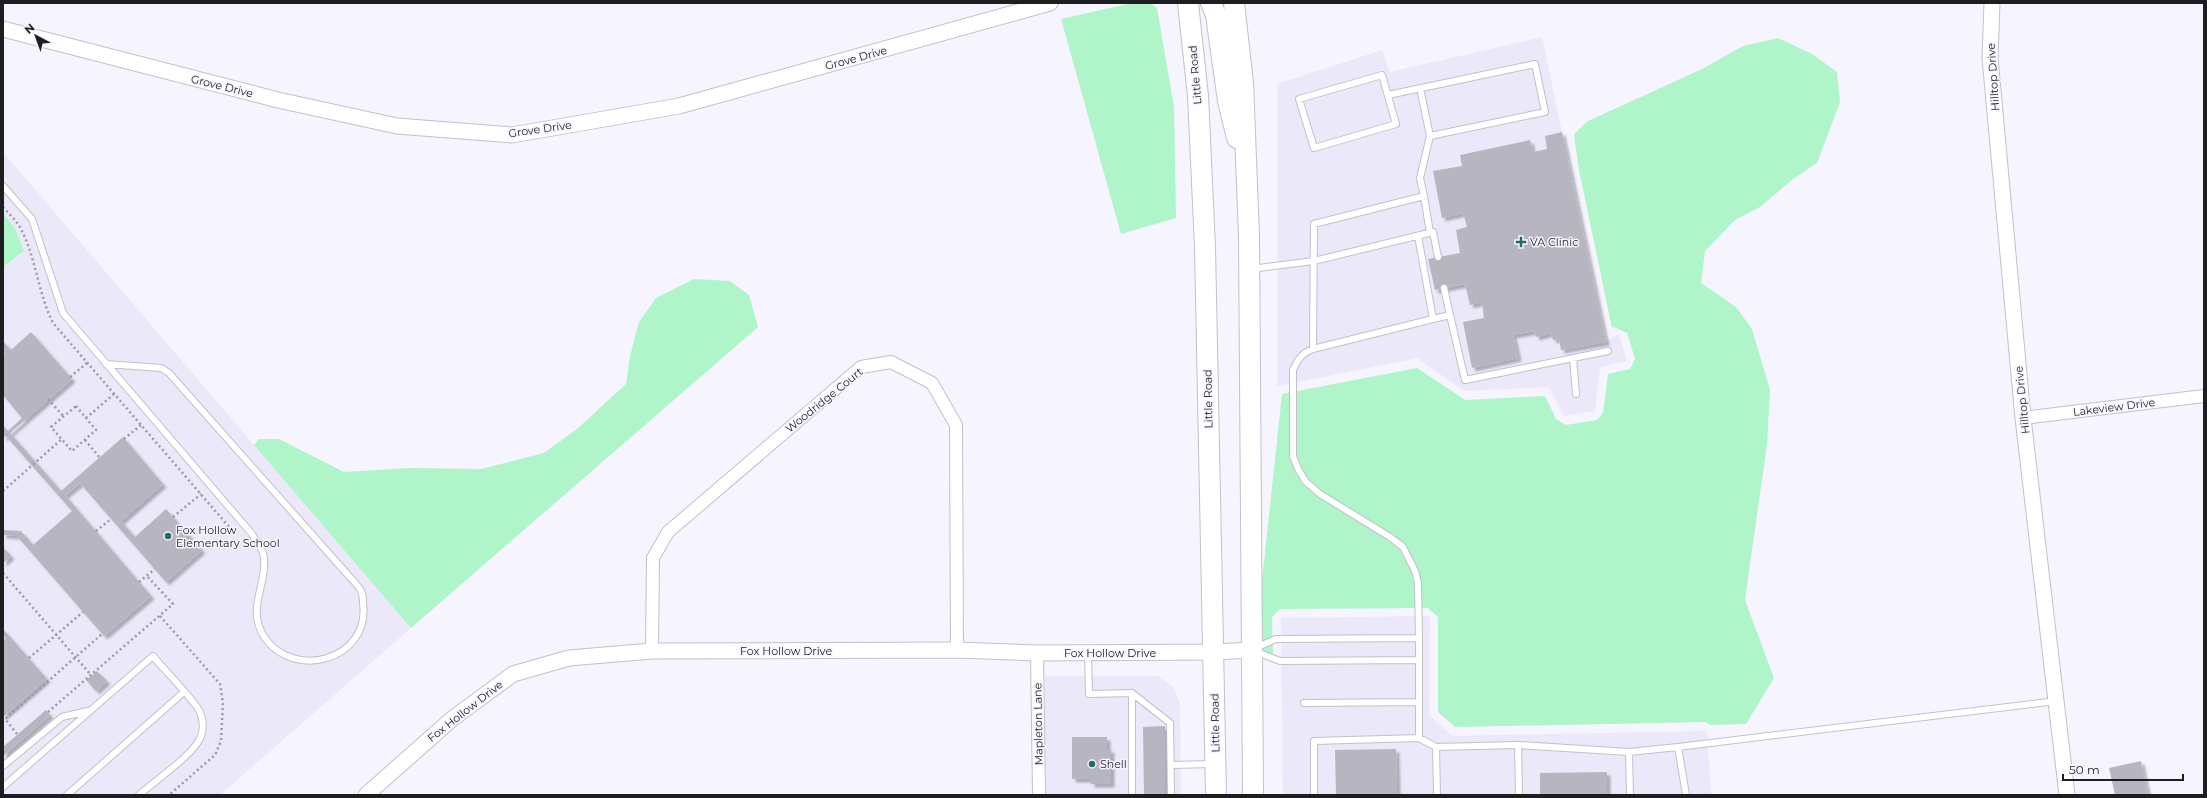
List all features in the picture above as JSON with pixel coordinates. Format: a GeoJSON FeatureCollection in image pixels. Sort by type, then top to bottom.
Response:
{"type":"FeatureCollection","features":[{"type":"Feature","properties":{"kind":"main road","name":"Little Road"},"geometry":{"type":"LineString","coordinates":[[1188,3],[1198,96],[1204,239],[1216,795]]}},
{"type":"Feature","properties":{"kind":"main road"},"geometry":{"type":"LineString","coordinates":[[1211,3],[1216,15],[1233,128],[1246,160]]}},
{"type":"Feature","properties":{"kind":"main road"},"geometry":{"type":"LineString","coordinates":[[1234,3],[1243,83],[1249,269],[1253,795]]}},
{"type":"Feature","properties":{"kind":"street","name":"Grove Drive"},"geometry":{"type":"LineString","coordinates":[[3,29],[278,100],[398,126],[512,135],[679,106],[1050,3]]}},
{"type":"Feature","properties":{"kind":"street","name":"Hilltop Drive"},"geometry":{"type":"LineString","coordinates":[[1992,3],[1990,58],[2023,418],[2067,795]]}},
{"type":"Feature","properties":{"kind":"street","name":"Woodridge Court"},"geometry":{"type":"LineString","coordinates":[[652,651],[653,558],[668,532],[861,367],[890,362],[932,383],[956,425],[957,650]]}},
{"type":"Feature","properties":{"kind":"street","name":"Lakeview Drive"},"geometry":{"type":"LineString","coordinates":[[2023,418],[2204,396]]}},
{"type":"Feature","properties":{"kind":"street","name":"Fox Hollow Drive"},"geometry":{"type":"LineString","coordinates":[[366,795],[452,719],[513,674],[569,658],[652,651],[957,650],[1037,654],[1214,652],[1252,650]]}},
{"type":"Feature","properties":{"kind":"street","name":"Mapleton Lane"},"geometry":{"type":"LineString","coordinates":[[1037,654],[1039,795]]}},
{"type":"Feature","properties":{"kind":"lane"},"geometry":{"type":"LineString","coordinates":[[1388,95],[1535,64],[1545,112],[1430,136]]}},
{"type":"Feature","properties":{"kind":"lane"},"geometry":{"type":"LineString","coordinates":[[1382,75],[1388,95],[1396,124],[1314,148],[1299,99],[1382,75]]}},
{"type":"Feature","properties":{"kind":"lane"},"geometry":{"type":"LineString","coordinates":[[1420,88],[1430,136],[1420,178],[1438,257]]}},
{"type":"Feature","properties":{"kind":"lane"},"geometry":{"type":"LineString","coordinates":[[3,186],[32,219],[63,312],[106,364],[252,534],[259,545],[264,556],[264,579],[257,596],[257,620],[263,634],[276,650],[294,659],[313,661],[332,658],[350,644],[359,631],[364,612],[362,592],[348,575],[169,373],[161,368],[106,364]]}},
{"type":"Feature","properties":{"kind":"lane"},"geometry":{"type":"LineString","coordinates":[[1313,349],[1314,224],[1424,196]]}},
{"type":"Feature","properties":{"kind":"lane"},"geometry":{"type":"LineString","coordinates":[[1249,269],[1314,261],[1432,232]]}},
{"type":"Feature","properties":{"kind":"lane"},"geometry":{"type":"LineString","coordinates":[[1418,236],[1433,319]]}},
{"type":"Feature","properties":{"kind":"lane"},"geometry":{"type":"LineString","coordinates":[[1444,288],[1465,380],[1608,351]]}},
{"type":"Feature","properties":{"kind":"lane"},"geometry":{"type":"LineString","coordinates":[[1419,738],[1418,582],[1415,570],[1407,553],[1390,537],[1320,494],[1306,482],[1293,456],[1293,370],[1298,359],[1305,352],[1313,349],[1450,315]]}},
{"type":"Feature","properties":{"kind":"lane"},"geometry":{"type":"LineString","coordinates":[[1573,358],[1576,394]]}},
{"type":"Feature","properties":{"kind":"lane"},"geometry":{"type":"LineString","coordinates":[[1252,650],[1276,639],[1419,638]]}},
{"type":"Feature","properties":{"kind":"lane"},"geometry":{"type":"LineString","coordinates":[[1252,650],[1280,661],[1419,660]]}},
{"type":"Feature","properties":{"kind":"lane"},"geometry":{"type":"LineString","coordinates":[[1088,653],[1089,694],[1132,693],[1170,723],[1171,795]]}},
{"type":"Feature","properties":{"kind":"lane"},"geometry":{"type":"LineString","coordinates":[[3,786],[153,656],[198,708],[203,719],[203,731],[199,741],[139,795]]}},
{"type":"Feature","properties":{"kind":"lane"},"geometry":{"type":"LineString","coordinates":[[67,795],[184,692]]}},
{"type":"Feature","properties":{"kind":"lane"},"geometry":{"type":"LineString","coordinates":[[1132,693],[1132,795]]}},
{"type":"Feature","properties":{"kind":"lane"},"geometry":{"type":"LineString","coordinates":[[1314,795],[1314,741],[1419,738],[1436,748],[1518,745],[1629,752],[2056,701]]}},
{"type":"Feature","properties":{"kind":"lane"},"geometry":{"type":"LineString","coordinates":[[1304,703],[1419,702]]}},
{"type":"Feature","properties":{"kind":"lane"},"geometry":{"type":"LineString","coordinates":[[3,766],[62,717],[90,711]]}},
{"type":"Feature","properties":{"kind":"lane"},"geometry":{"type":"LineString","coordinates":[[1518,745],[1519,795]]}},
{"type":"Feature","properties":{"kind":"lane"},"geometry":{"type":"LineString","coordinates":[[1678,747],[1686,795]]}},
{"type":"Feature","properties":{"kind":"lane"},"geometry":{"type":"LineString","coordinates":[[1436,748],[1437,795]]}},
{"type":"Feature","properties":{"kind":"lane"},"geometry":{"type":"LineString","coordinates":[[1629,752],[1630,795]]}},
{"type":"Feature","properties":{"kind":"lane"},"geometry":{"type":"LineString","coordinates":[[1171,765],[1215,764]]}},
{"type":"Feature","properties":{"kind":"path"},"geometry":{"type":"LineString","coordinates":[[70,377],[87,363]]}},
{"type":"Feature","properties":{"kind":"path"},"geometry":{"type":"LineString","coordinates":[[86,418],[114,394]]}},
{"type":"Feature","properties":{"kind":"path"},"geometry":{"type":"LineString","coordinates":[[48,399],[64,417]]}},
{"type":"Feature","properties":{"kind":"path"},"geometry":{"type":"LineString","coordinates":[[76,406],[86,418],[96,430],[72,451],[51,427],[76,406]]}},
{"type":"Feature","properties":{"kind":"path"},"geometry":{"type":"LineString","coordinates":[[124,439],[141,425]]}},
{"type":"Feature","properties":{"kind":"path"},"geometry":{"type":"LineString","coordinates":[[3,491],[62,439]]}},
{"type":"Feature","properties":{"kind":"path"},"geometry":{"type":"LineString","coordinates":[[85,440],[100,458]]}},
{"type":"Feature","properties":{"kind":"path"},"geometry":{"type":"LineString","coordinates":[[173,517],[200,494]]}},
{"type":"Feature","properties":{"kind":"path"},"geometry":{"type":"LineString","coordinates":[[96,531],[111,519]]}},
{"type":"Feature","properties":{"kind":"path"},"geometry":{"type":"LineString","coordinates":[[139,582],[155,569]]}},
{"type":"Feature","properties":{"kind":"path"},"geometry":{"type":"LineString","coordinates":[[3,574],[91,675]]}},
{"type":"Feature","properties":{"kind":"path"},"geometry":{"type":"LineString","coordinates":[[48,712],[173,604],[147,576]]}},
{"type":"Feature","properties":{"kind":"path"},"geometry":{"type":"LineString","coordinates":[[29,658],[83,612]]}},
{"type":"Feature","properties":{"kind":"path"},"geometry":{"type":"LineString","coordinates":[[17,734],[5,719],[102,634]]}},
{"type":"Feature","properties":{"kind":"shaded area"},"geometry":{"type":"Polygon","coordinates":[[[1542,37],[1606,341],[1619,334],[1627,361],[1600,367],[1595,411],[1564,416],[1549,387],[1464,391],[1417,358],[1277,386],[1277,84],[1382,50],[1390,72],[1542,37]]]}},
{"type":"Feature","properties":{"kind":"shaded area","name":"Fox Hollow Elementary School"},"geometry":{"type":"Polygon","coordinates":[[[3,152],[411,628],[220,795],[3,795],[3,267],[24,251],[15,228],[3,213],[3,152]]]}},
{"type":"Feature","properties":{"kind":"shaded area"},"geometry":{"type":"Polygon","coordinates":[[[1430,616],[1429,715],[1452,736],[1707,731],[1711,795],[1283,795],[1281,618],[1430,616]]]}},
{"type":"Feature","properties":{"kind":"shaded area"},"geometry":{"type":"Polygon","coordinates":[[[1045,676],[1158,676],[1173,687],[1180,704],[1181,795],[1044,795],[1045,676]]]}},
{"type":"Feature","properties":{"kind":"green space"},"geometry":{"type":"Polygon","coordinates":[[[1132,3],[1150,3],[1157,8],[1174,107],[1176,218],[1121,234],[1061,19],[1132,3]]]}},
{"type":"Feature","properties":{"kind":"green space"},"geometry":{"type":"Polygon","coordinates":[[[1778,38],[1812,54],[1837,72],[1840,102],[1817,163],[1793,179],[1760,207],[1735,220],[1705,251],[1701,283],[1736,307],[1752,329],[1770,390],[1767,444],[1745,600],[1774,678],[1746,724],[1710,725],[1706,722],[1455,727],[1438,712],[1438,617],[1428,608],[1280,609],[1272,617],[1273,656],[1261,650],[1260,600],[1282,394],[1417,368],[1465,400],[1545,396],[1556,419],[1566,425],[1597,420],[1603,413],[1608,374],[1630,369],[1635,359],[1627,333],[1614,327],[1612,328],[1579,170],[1574,134],[1588,121],[1702,69],[1743,46],[1778,38]]]}},
{"type":"Feature","properties":{"kind":"green space"},"geometry":{"type":"Polygon","coordinates":[[[3,213],[15,228],[24,251],[3,267],[3,213]]]}},
{"type":"Feature","properties":{"kind":"green space"},"geometry":{"type":"Polygon","coordinates":[[[694,279],[730,281],[749,295],[758,327],[411,628],[254,445],[259,439],[279,439],[344,472],[410,468],[481,469],[544,453],[577,429],[626,384],[630,356],[639,322],[656,298],[694,279]]]}},
{"type":"Feature","properties":{"kind":"building","name":"VA Clinic"},"geometry":{"type":"Polygon","coordinates":[[[1562,132],[1606,342],[1561,350],[1559,339],[1553,340],[1551,333],[1536,337],[1534,331],[1513,335],[1518,358],[1472,368],[1463,322],[1484,318],[1482,302],[1470,305],[1465,284],[1435,290],[1428,259],[1460,253],[1456,230],[1467,227],[1463,213],[1442,218],[1433,171],[1462,166],[1460,155],[1530,140],[1533,152],[1547,149],[1545,136],[1562,132]]]}},
{"type":"Feature","properties":{"kind":"building"},"geometry":{"type":"Polygon","coordinates":[[[31,332],[72,379],[10,433],[61,491],[123,437],[163,484],[121,521],[135,537],[166,509],[202,550],[166,582],[80,483],[65,495],[151,596],[104,636],[17,536],[3,535],[3,530],[21,531],[33,545],[72,511],[6,436],[3,438],[3,425],[8,431],[22,418],[3,395],[3,356],[5,354],[3,351],[3,341],[11,350],[31,332]]]}},
{"type":"Feature","properties":{"kind":"building"},"geometry":{"type":"Polygon","coordinates":[[[3,547],[11,556],[3,563],[3,547]]]}},
{"type":"Feature","properties":{"kind":"building"},"geometry":{"type":"Polygon","coordinates":[[[3,629],[47,679],[3,717],[3,640],[6,638],[3,635],[3,629]]]}},
{"type":"Feature","properties":{"kind":"building"},"geometry":{"type":"Polygon","coordinates":[[[97,671],[107,681],[96,691],[86,680],[97,671]]]}},
{"type":"Feature","properties":{"kind":"building"},"geometry":{"type":"Polygon","coordinates":[[[46,710],[50,715],[3,756],[3,747],[46,710]]]}},
{"type":"Feature","properties":{"kind":"building","name":"Shell"},"geometry":{"type":"Polygon","coordinates":[[[1165,726],[1165,795],[1144,795],[1143,727],[1165,726]]]}},
{"type":"Feature","properties":{"kind":"building","name":"Shell"},"geometry":{"type":"Polygon","coordinates":[[[1072,737],[1107,737],[1107,749],[1111,749],[1111,784],[1091,784],[1091,779],[1072,779],[1072,737]]]}},
{"type":"Feature","properties":{"kind":"building"},"geometry":{"type":"Polygon","coordinates":[[[1396,749],[1397,795],[1336,795],[1335,750],[1396,749]]]}},
{"type":"Feature","properties":{"kind":"building"},"geometry":{"type":"Polygon","coordinates":[[[2141,761],[2148,795],[2115,795],[2109,768],[2141,761]]]}},
{"type":"Feature","properties":{"kind":"building"},"geometry":{"type":"Polygon","coordinates":[[[1607,772],[1607,795],[1540,795],[1540,773],[1607,772]]]}},
{"type":"Feature","properties":{"kind":"place","name":"VA Clinic"},"geometry":{"type":"Point","coordinates":[1521,242]}},
{"type":"Feature","properties":{"kind":"place","name":"Fox Hollow Elementary School"},"geometry":{"type":"Point","coordinates":[168,536]}},
{"type":"Feature","properties":{"kind":"place","name":"Shell"},"geometry":{"type":"Point","coordinates":[1092,764]}}]}
